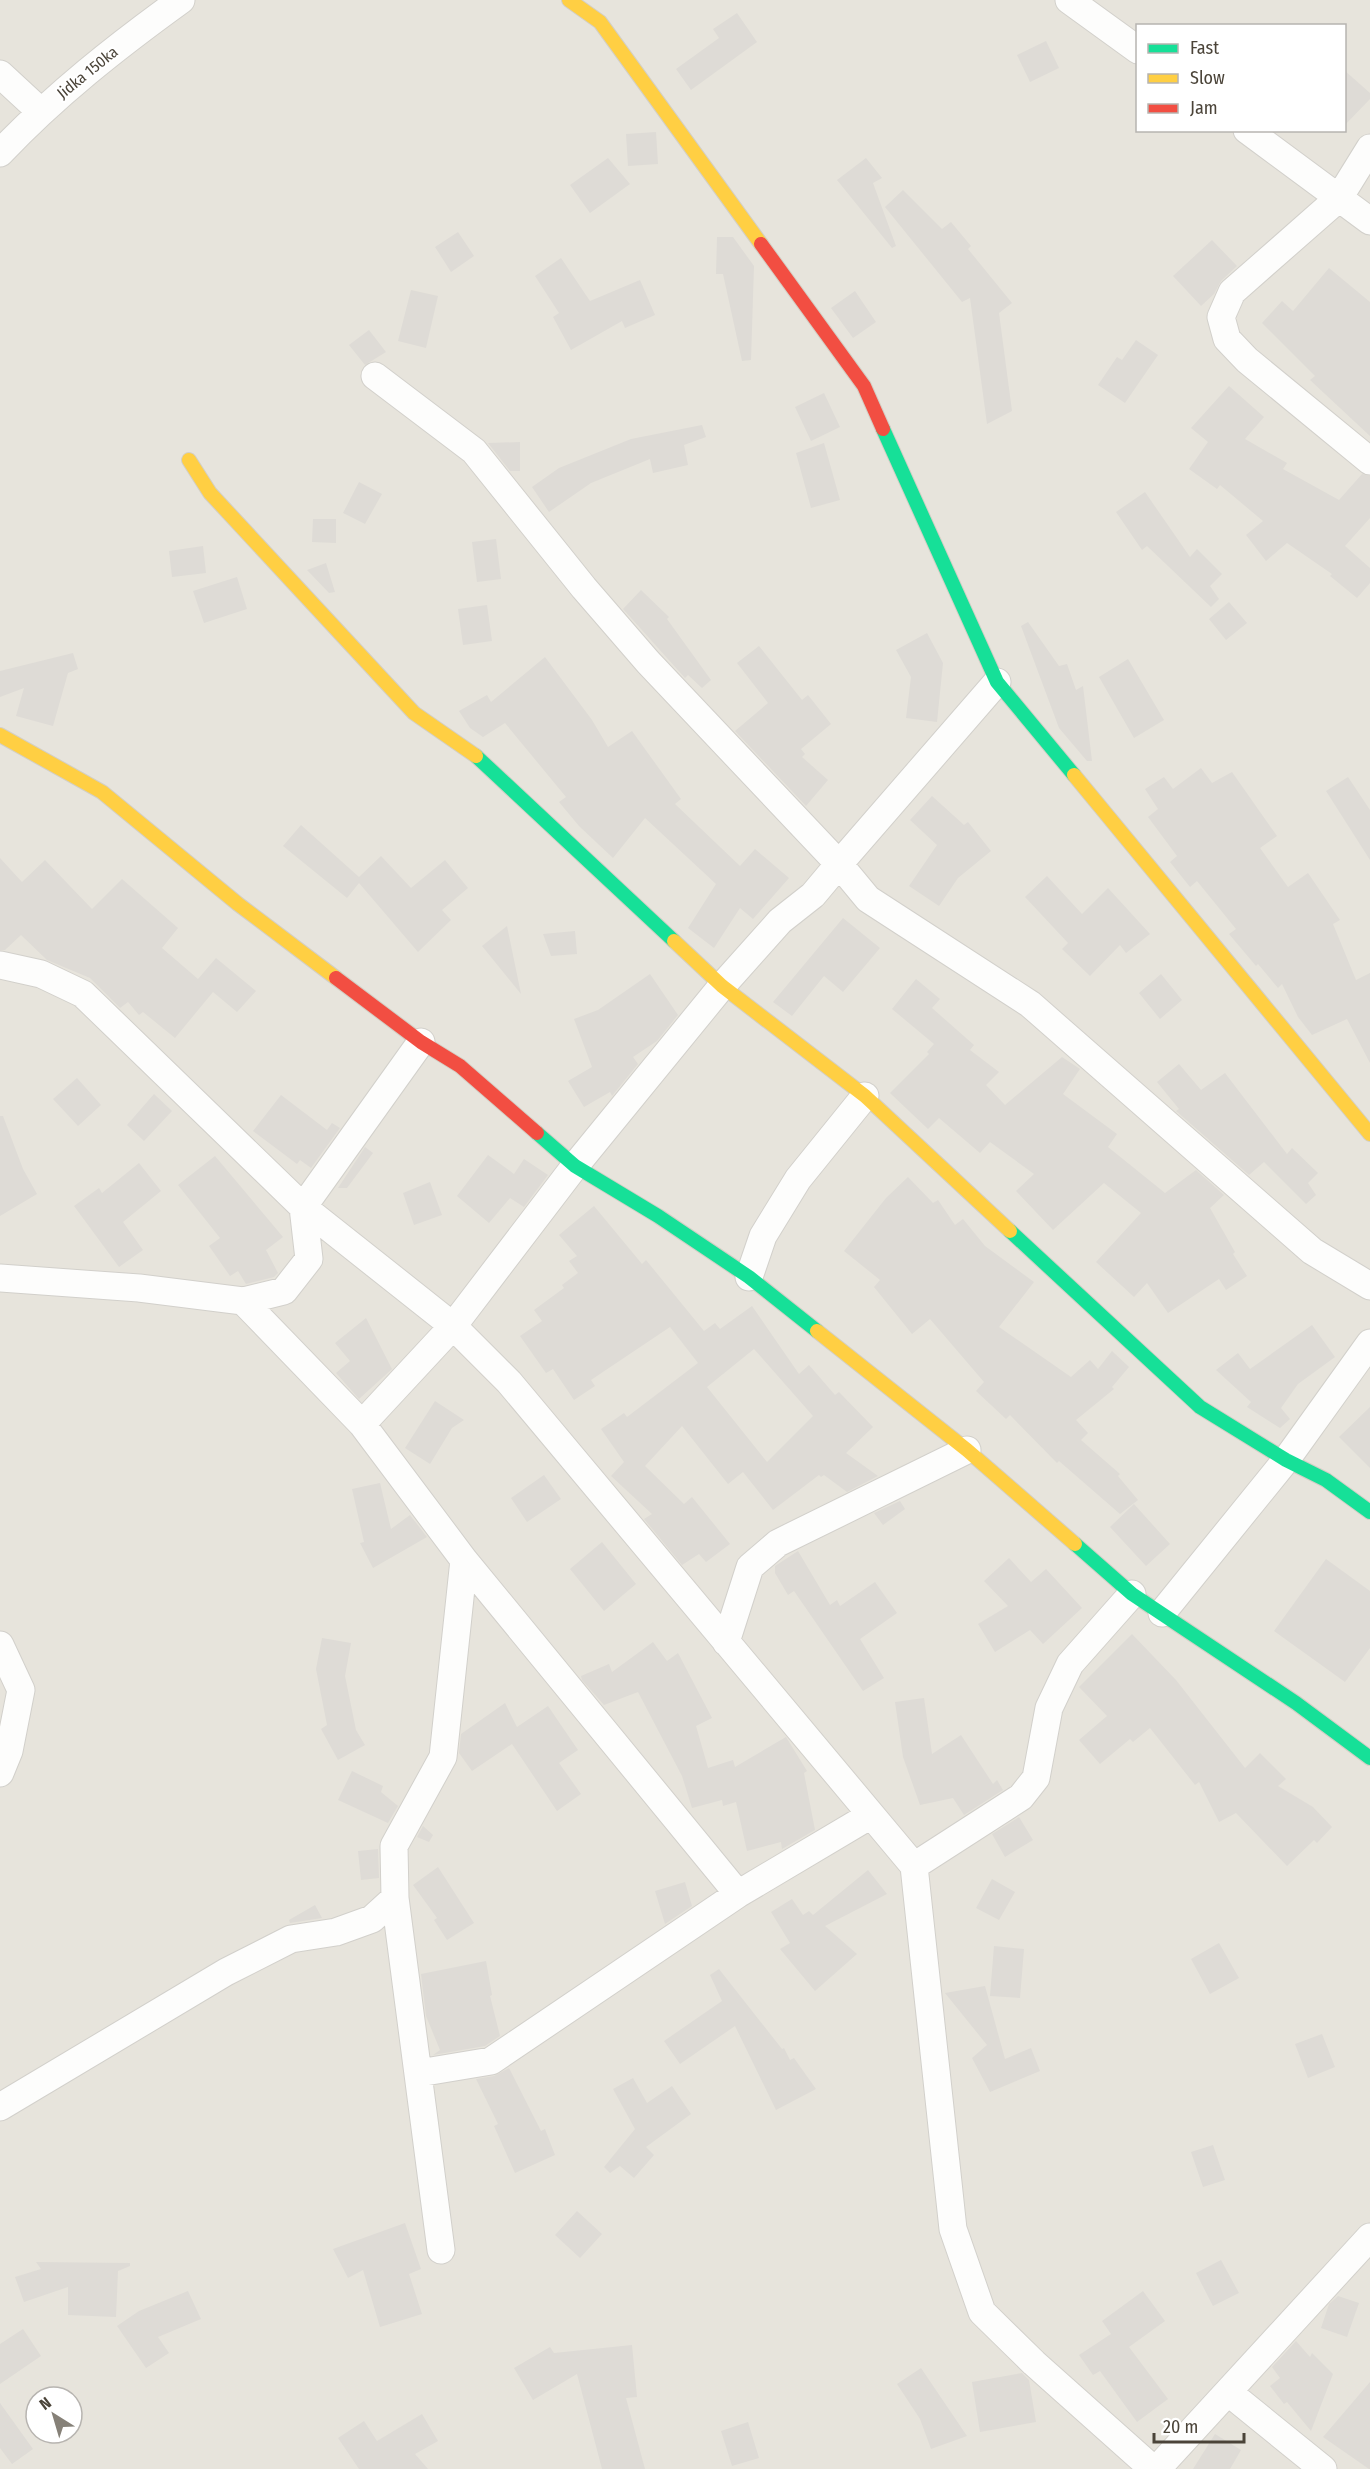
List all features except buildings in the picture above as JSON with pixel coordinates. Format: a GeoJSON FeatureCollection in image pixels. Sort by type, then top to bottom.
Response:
{"type":"FeatureCollection","features":[{"type":"Feature","properties":{"kind":"street","name":"Jidka 150ka"},"geometry":{"type":"LineString","coordinates":[[0,153],[40,111],[102,58],[181,0]]}},
{"type":"Feature","properties":{"kind":"street"},"geometry":{"type":"LineString","coordinates":[[569,0],[600,22],[864,386],[997,682],[1370,1134]]}},
{"type":"Feature","properties":{"kind":"street"},"geometry":{"type":"LineString","coordinates":[[1069,0],[1136,49]]}},
{"type":"Feature","properties":{"kind":"street"},"geometry":{"type":"LineString","coordinates":[[0,74],[40,111]]}},
{"type":"Feature","properties":{"kind":"street"},"geometry":{"type":"LineString","coordinates":[[1250,132],[1370,221]]}},
{"type":"Feature","properties":{"kind":"street"},"geometry":{"type":"LineString","coordinates":[[1370,148],[1339,198],[1232,292],[1221,317],[1227,339],[1247,360],[1370,461]]}},
{"type":"Feature","properties":{"kind":"street"},"geometry":{"type":"LineString","coordinates":[[375,376],[474,452],[584,588],[641,654],[839,864],[868,899],[1030,1004],[1312,1251],[1370,1286]]}},
{"type":"Feature","properties":{"kind":"street"},"geometry":{"type":"LineString","coordinates":[[189,460],[210,493],[414,713],[472,752],[722,986],[866,1096],[1200,1407],[1286,1460],[1326,1480],[1370,1512]]}},
{"type":"Feature","properties":{"kind":"street"},"geometry":{"type":"LineString","coordinates":[[362,1424],[453,1326],[575,1166],[722,986],[780,921],[813,895],[997,682]]}},
{"type":"Feature","properties":{"kind":"street"},"geometry":{"type":"LineString","coordinates":[[0,735],[102,792],[238,904],[421,1041],[460,1066],[575,1166],[658,1216],[748,1277],[967,1450],[1132,1594],[1296,1703],[1370,1758]]}},
{"type":"Feature","properties":{"kind":"street"},"geometry":{"type":"LineString","coordinates":[[0,965],[41,974],[83,994],[303,1207],[453,1326],[508,1382],[914,1866],[953,2229],[982,2312],[1034,2363],[1155,2469],[1370,2237]]}},
{"type":"Feature","properties":{"kind":"street"},"geometry":{"type":"LineString","coordinates":[[0,1278],[139,1288],[243,1301],[284,1291],[309,1259],[303,1207],[421,1041]]}},
{"type":"Feature","properties":{"kind":"street"},"geometry":{"type":"LineString","coordinates":[[748,1277],[763,1236],[798,1179],[866,1096]]}},
{"type":"Feature","properties":{"kind":"street"},"geometry":{"type":"LineString","coordinates":[[243,1301],[362,1424],[464,1560],[738,1894]]}},
{"type":"Feature","properties":{"kind":"street"},"geometry":{"type":"LineString","coordinates":[[1162,1613],[1286,1460],[1370,1343]]}},
{"type":"Feature","properties":{"kind":"street"},"geometry":{"type":"LineString","coordinates":[[726,1642],[750,1567],[778,1543],[967,1450]]}},
{"type":"Feature","properties":{"kind":"street"},"geometry":{"type":"LineString","coordinates":[[441,2250],[395,1898],[394,1846],[443,1757],[464,1560]]}},
{"type":"Feature","properties":{"kind":"street"},"geometry":{"type":"LineString","coordinates":[[914,1866],[1021,1797],[1036,1778],[1049,1708],[1070,1664],[1132,1594]]}},
{"type":"Feature","properties":{"kind":"street"},"geometry":{"type":"LineString","coordinates":[[0,1645],[21,1690],[9,1751],[0,1773]]}},
{"type":"Feature","properties":{"kind":"street"},"geometry":{"type":"LineString","coordinates":[[419,2073],[491,2061],[738,1894],[871,1815]]}},
{"type":"Feature","properties":{"kind":"street"},"geometry":{"type":"LineString","coordinates":[[0,2107],[226,1972],[291,1939],[336,1932],[372,1919],[395,1898]]}},
{"type":"Feature","properties":{"kind":"street"},"geometry":{"type":"LineString","coordinates":[[1228,2392],[1323,2469]]}},
{"type":"Feature","properties":{"kind":"shaded area"},"geometry":{"type":"Polygon","coordinates":[[[0,0],[1370,0],[1370,2469],[0,2469],[0,0]]]}},
{"type":"Feature","properties":{"kind":"traffic: fast"},"geometry":{"type":"LineString","coordinates":[[883,429],[997,682],[1074,775]]}},
{"type":"Feature","properties":{"kind":"traffic: fast"},"geometry":{"type":"LineString","coordinates":[[476,756],[674,941]]}},
{"type":"Feature","properties":{"kind":"traffic: fast"},"geometry":{"type":"LineString","coordinates":[[537,1133],[575,1166],[658,1216],[749,1277],[817,1331]]}},
{"type":"Feature","properties":{"kind":"traffic: fast"},"geometry":{"type":"LineString","coordinates":[[1010,1231],[1200,1407],[1286,1460],[1326,1480],[1370,1512]]}},
{"type":"Feature","properties":{"kind":"traffic: fast"},"geometry":{"type":"LineString","coordinates":[[1075,1544],[1132,1594],[1296,1703],[1370,1758]]}},
{"type":"Feature","properties":{"kind":"traffic: slow"},"geometry":{"type":"LineString","coordinates":[[569,0],[600,22],[761,244]]}},
{"type":"Feature","properties":{"kind":"traffic: slow"},"geometry":{"type":"LineString","coordinates":[[189,460],[210,493],[414,713],[476,756]]}},
{"type":"Feature","properties":{"kind":"traffic: slow"},"geometry":{"type":"LineString","coordinates":[[0,735],[102,792],[238,904],[336,978]]}},
{"type":"Feature","properties":{"kind":"traffic: slow"},"geometry":{"type":"LineString","coordinates":[[1074,775],[1370,1134]]}},
{"type":"Feature","properties":{"kind":"traffic: slow"},"geometry":{"type":"LineString","coordinates":[[674,941],[722,986],[865,1096],[1010,1231]]}},
{"type":"Feature","properties":{"kind":"traffic: slow"},"geometry":{"type":"LineString","coordinates":[[817,1331],[967,1450],[1075,1544]]}},
{"type":"Feature","properties":{"kind":"traffic: jam"},"geometry":{"type":"LineString","coordinates":[[761,244],[864,386],[883,429]]}},
{"type":"Feature","properties":{"kind":"traffic: jam"},"geometry":{"type":"LineString","coordinates":[[336,978],[421,1042],[460,1066],[537,1133]]}}]}
